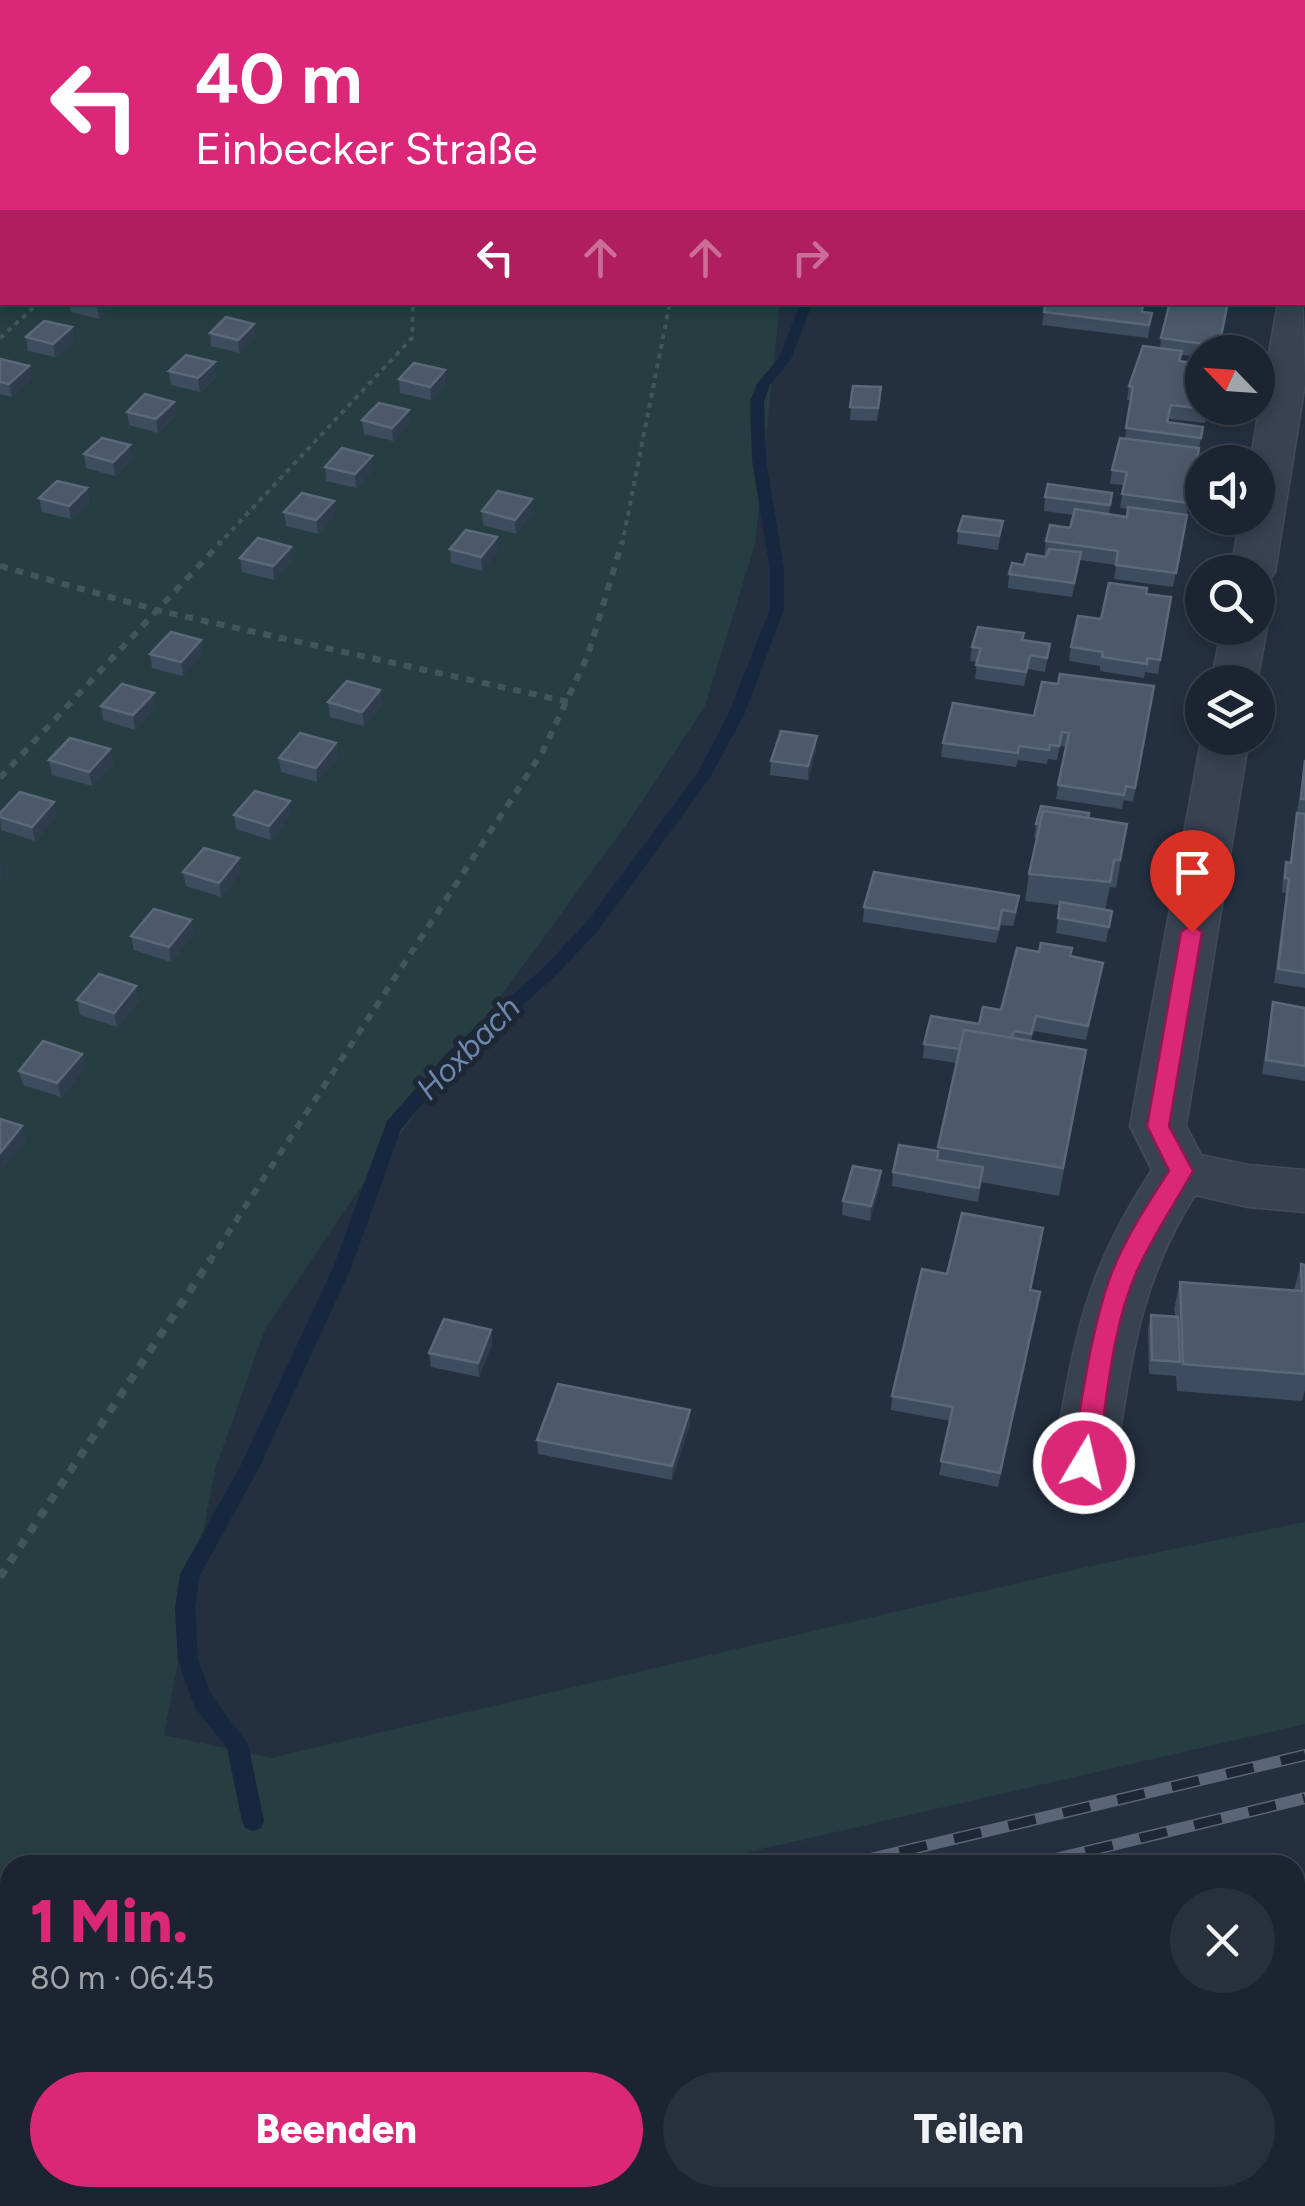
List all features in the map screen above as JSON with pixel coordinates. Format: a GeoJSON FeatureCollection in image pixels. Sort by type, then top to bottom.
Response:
{"type":"FeatureCollection","features":[{"type":"Feature","properties":{"kind":"street"},"geometry":{"type":"LineString","coordinates":[[1256,555],[1298,350],[1298,305]]}},
{"type":"Feature","properties":{"kind":"street"},"geometry":{"type":"LineString","coordinates":[[1181,1171],[1158,1126],[1222,755]]}},
{"type":"Feature","properties":{"kind":"street"},"geometry":{"type":"LineString","coordinates":[[1181,1171],[1248,1186],[1305,1191]]}},
{"type":"Feature","properties":{"kind":"street"},"geometry":{"type":"LineString","coordinates":[[1084,1463],[1108,1324],[1122,1276],[1151,1218],[1181,1171]]}},
{"type":"Feature","properties":{"kind":"path"},"geometry":{"type":"LineString","coordinates":[[0,338],[37,305]]}},
{"type":"Feature","properties":{"kind":"path"},"geometry":{"type":"LineString","coordinates":[[0,778],[412,338],[413,305]]}},
{"type":"Feature","properties":{"kind":"path"},"geometry":{"type":"LineString","coordinates":[[0,1577],[496,829],[568,702],[609,592],[636,497],[669,305]]}},
{"type":"Feature","properties":{"kind":"path"},"geometry":{"type":"LineString","coordinates":[[0,566],[160,611],[568,702]]}},
{"type":"Feature","properties":{"kind":"green space"},"geometry":{"type":"Polygon","coordinates":[[[0,305],[780,305],[755,544],[705,706],[628,822],[349,1204],[265,1329],[215,1470],[164,1735],[271,1758],[1091,1566],[1305,1522],[1305,1724],[735,1855],[0,1855],[0,305]]]}},
{"type":"Feature","properties":{"kind":"building"},"geometry":{"type":"Polygon","coordinates":[[[1045,305],[1143,305],[1142,312],[1152,313],[1149,325],[1044,312],[1045,305]]]}},
{"type":"Feature","properties":{"kind":"building"},"geometry":{"type":"Polygon","coordinates":[[[1169,305],[1227,305],[1221,335],[1185,335],[1185,341],[1161,338],[1169,305]]]}},
{"type":"Feature","properties":{"kind":"building"},"geometry":{"type":"Polygon","coordinates":[[[226,317],[254,324],[238,340],[210,333],[226,317]]]}},
{"type":"Feature","properties":{"kind":"building"},"geometry":{"type":"Polygon","coordinates":[[[44,321],[72,327],[53,344],[26,337],[44,321]]]}},
{"type":"Feature","properties":{"kind":"building"},"geometry":{"type":"Polygon","coordinates":[[[1143,346],[1182,351],[1179,361],[1185,362],[1185,407],[1171,405],[1167,422],[1203,427],[1201,438],[1126,428],[1133,387],[1129,386],[1143,346]]]}},
{"type":"Feature","properties":{"kind":"building"},"geometry":{"type":"Polygon","coordinates":[[[186,355],[215,362],[198,378],[169,371],[186,355]]]}},
{"type":"Feature","properties":{"kind":"building"},"geometry":{"type":"Polygon","coordinates":[[[0,359],[29,366],[9,384],[0,382],[0,359]]]}},
{"type":"Feature","properties":{"kind":"building"},"geometry":{"type":"Polygon","coordinates":[[[414,363],[445,370],[430,387],[399,379],[414,363]]]}},
{"type":"Feature","properties":{"kind":"building"},"geometry":{"type":"Polygon","coordinates":[[[853,386],[881,387],[878,408],[850,407],[853,386]]]}},
{"type":"Feature","properties":{"kind":"building"},"geometry":{"type":"Polygon","coordinates":[[[145,394],[174,402],[156,419],[127,412],[145,394]]]}},
{"type":"Feature","properties":{"kind":"building"},"geometry":{"type":"Polygon","coordinates":[[[379,403],[409,410],[392,428],[362,420],[379,403]]]}},
{"type":"Feature","properties":{"kind":"building"},"geometry":{"type":"Polygon","coordinates":[[[102,438],[130,445],[113,462],[84,454],[102,438]]]}},
{"type":"Feature","properties":{"kind":"building"},"geometry":{"type":"Polygon","coordinates":[[[1120,438],[1185,446],[1185,502],[1122,494],[1127,472],[1112,470],[1120,438]]]}},
{"type":"Feature","properties":{"kind":"building"},"geometry":{"type":"Polygon","coordinates":[[[342,448],[372,456],[355,474],[325,467],[342,448]]]}},
{"type":"Feature","properties":{"kind":"building"},"geometry":{"type":"Polygon","coordinates":[[[57,481],[87,488],[69,506],[39,498],[57,481]]]}},
{"type":"Feature","properties":{"kind":"building"},"geometry":{"type":"Polygon","coordinates":[[[1048,484],[1112,493],[1110,505],[1045,497],[1048,484]]]}},
{"type":"Feature","properties":{"kind":"building"},"geometry":{"type":"Polygon","coordinates":[[[498,491],[532,499],[515,520],[482,511],[498,491]]]}},
{"type":"Feature","properties":{"kind":"building"},"geometry":{"type":"Polygon","coordinates":[[[302,493],[334,501],[316,520],[284,512],[302,493]]]}},
{"type":"Feature","properties":{"kind":"building"},"geometry":{"type":"Polygon","coordinates":[[[1128,507],[1185,515],[1176,573],[1116,565],[1118,551],[1046,541],[1050,525],[1070,528],[1075,509],[1127,517],[1128,507]]]}},
{"type":"Feature","properties":{"kind":"building"},"geometry":{"type":"Polygon","coordinates":[[[963,516],[1003,521],[999,536],[958,531],[963,516]]]}},
{"type":"Feature","properties":{"kind":"building"},"geometry":{"type":"Polygon","coordinates":[[[466,530],[497,537],[481,557],[450,549],[466,530]]]}},
{"type":"Feature","properties":{"kind":"building"},"geometry":{"type":"Polygon","coordinates":[[[258,538],[291,547],[273,566],[240,558],[258,538]]]}},
{"type":"Feature","properties":{"kind":"building"},"geometry":{"type":"Polygon","coordinates":[[[1049,549],[1081,552],[1074,583],[1009,574],[1012,563],[1024,565],[1027,554],[1046,557],[1049,549]]]}},
{"type":"Feature","properties":{"kind":"building"},"geometry":{"type":"Polygon","coordinates":[[[1109,583],[1147,588],[1146,594],[1171,597],[1160,660],[1147,658],[1147,664],[1071,647],[1078,616],[1101,619],[1109,583]]]}},
{"type":"Feature","properties":{"kind":"building"},"geometry":{"type":"Polygon","coordinates":[[[978,627],[1024,633],[1022,640],[1050,644],[1047,658],[1030,655],[1026,672],[976,665],[981,648],[972,647],[978,627]]]}},
{"type":"Feature","properties":{"kind":"building"},"geometry":{"type":"Polygon","coordinates":[[[171,632],[201,640],[181,662],[150,654],[171,632]]]}},
{"type":"Feature","properties":{"kind":"building"},"geometry":{"type":"Polygon","coordinates":[[[1060,674],[1154,686],[1135,788],[1126,786],[1124,795],[1058,785],[1069,733],[1062,732],[1059,746],[1050,745],[1049,750],[1019,746],[1018,753],[943,743],[953,703],[1034,716],[1042,682],[1058,684],[1060,674]]]}},
{"type":"Feature","properties":{"kind":"building"},"geometry":{"type":"Polygon","coordinates":[[[347,681],[380,690],[362,712],[328,702],[347,681]]]}},
{"type":"Feature","properties":{"kind":"building"},"geometry":{"type":"Polygon","coordinates":[[[122,684],[154,693],[133,715],[101,706],[122,684]]]}},
{"type":"Feature","properties":{"kind":"building"},"geometry":{"type":"Polygon","coordinates":[[[781,731],[817,736],[808,766],[771,761],[781,731]]]}},
{"type":"Feature","properties":{"kind":"building"},"geometry":{"type":"Polygon","coordinates":[[[300,733],[336,743],[316,768],[279,758],[300,733]]]}},
{"type":"Feature","properties":{"kind":"building"},"geometry":{"type":"Polygon","coordinates":[[[70,738],[110,749],[89,772],[49,760],[70,738]]]}},
{"type":"Feature","properties":{"kind":"building"},"geometry":{"type":"Polygon","coordinates":[[[1305,760],[1305,799],[1301,799],[1305,760]]]}},
{"type":"Feature","properties":{"kind":"building"},"geometry":{"type":"Polygon","coordinates":[[[255,791],[290,801],[269,826],[234,815],[255,791]]]}},
{"type":"Feature","properties":{"kind":"building"},"geometry":{"type":"Polygon","coordinates":[[[20,792],[54,802],[32,827],[0,817],[20,792]]]}},
{"type":"Feature","properties":{"kind":"building"},"geometry":{"type":"Polygon","coordinates":[[[1041,806],[1089,813],[1088,818],[1043,811],[1040,824],[1036,824],[1041,806]]]}},
{"type":"Feature","properties":{"kind":"building"},"geometry":{"type":"Polygon","coordinates":[[[1043,811],[1127,824],[1120,860],[1114,860],[1110,882],[1029,874],[1043,811]]]}},
{"type":"Feature","properties":{"kind":"building"},"geometry":{"type":"Polygon","coordinates":[[[1297,813],[1305,814],[1305,973],[1278,969],[1289,879],[1285,878],[1286,862],[1291,863],[1297,813]]]}},
{"type":"Feature","properties":{"kind":"building"},"geometry":{"type":"Polygon","coordinates":[[[204,848],[239,858],[219,883],[183,872],[204,848]]]}},
{"type":"Feature","properties":{"kind":"building"},"geometry":{"type":"Polygon","coordinates":[[[874,872],[1019,896],[1015,912],[1002,910],[998,929],[864,907],[874,872]]]}},
{"type":"Feature","properties":{"kind":"building"},"geometry":{"type":"Polygon","coordinates":[[[1060,902],[1112,911],[1109,927],[1058,918],[1060,902]]]}},
{"type":"Feature","properties":{"kind":"building"},"geometry":{"type":"Polygon","coordinates":[[[154,909],[191,920],[169,947],[131,936],[154,909]]]}},
{"type":"Feature","properties":{"kind":"building"},"geometry":{"type":"Polygon","coordinates":[[[1041,943],[1072,948],[1070,956],[1103,963],[1088,1026],[1036,1016],[1031,1034],[1014,1031],[1012,1038],[964,1030],[960,1049],[924,1044],[931,1016],[979,1024],[983,1007],[1001,1010],[1017,948],[1039,952],[1041,943]]]}},
{"type":"Feature","properties":{"kind":"building"},"geometry":{"type":"Polygon","coordinates":[[[99,974],[136,986],[114,1013],[77,1000],[99,974]]]}},
{"type":"Feature","properties":{"kind":"building"},"geometry":{"type":"Polygon","coordinates":[[[1273,1002],[1305,1008],[1305,1066],[1266,1060],[1273,1002]]]}},
{"type":"Feature","properties":{"kind":"building"},"geometry":{"type":"Polygon","coordinates":[[[964,1030],[1086,1050],[1063,1168],[938,1147],[964,1030]]]}},
{"type":"Feature","properties":{"kind":"building"},"geometry":{"type":"Polygon","coordinates":[[[43,1041],[82,1054],[57,1083],[19,1071],[43,1041]]]}},
{"type":"Feature","properties":{"kind":"building"},"geometry":{"type":"Polygon","coordinates":[[[0,1119],[22,1126],[0,1153],[0,1119]]]}},
{"type":"Feature","properties":{"kind":"building"},"geometry":{"type":"Polygon","coordinates":[[[899,1145],[938,1151],[937,1160],[983,1167],[979,1188],[893,1172],[899,1145]]]}},
{"type":"Feature","properties":{"kind":"building"},"geometry":{"type":"Polygon","coordinates":[[[853,1166],[881,1171],[871,1206],[843,1201],[853,1166]]]}},
{"type":"Feature","properties":{"kind":"building"},"geometry":{"type":"Polygon","coordinates":[[[962,1213],[1043,1228],[1030,1290],[1040,1292],[1000,1473],[941,1461],[953,1407],[892,1396],[922,1269],[947,1274],[962,1213]]]}},
{"type":"Feature","properties":{"kind":"building"},"geometry":{"type":"Polygon","coordinates":[[[1301,1264],[1305,1265],[1305,1374],[1183,1364],[1180,1282],[1302,1291],[1301,1264]]]}},
{"type":"Feature","properties":{"kind":"building"},"geometry":{"type":"Polygon","coordinates":[[[1151,1315],[1178,1317],[1180,1362],[1152,1360],[1151,1315]]]}},
{"type":"Feature","properties":{"kind":"building"},"geometry":{"type":"Polygon","coordinates":[[[444,1319],[491,1330],[478,1363],[429,1353],[444,1319]]]}},
{"type":"Feature","properties":{"kind":"building"},"geometry":{"type":"Polygon","coordinates":[[[558,1384],[690,1410],[672,1466],[537,1440],[558,1384]]]}},
{"type":"Feature","properties":{"kind":"waterway","name":"Hoxbach"},"geometry":{"type":"LineString","coordinates":[[253,1821],[237,1744],[203,1701],[188,1660],[185,1608],[190,1574],[249,1468],[342,1268],[393,1126],[455,1055],[547,974],[591,928],[704,776],[736,715],[777,609],[777,570],[759,460],[757,401],[764,384],[785,359],[806,305]]}},
{"type":"Feature","properties":{"kind":"railway"},"geometry":{"type":"LineString","coordinates":[[887,1855],[1305,1755]]}},
{"type":"Feature","properties":{"kind":"railway"},"geometry":{"type":"LineString","coordinates":[[1072,1855],[1305,1798]]}},
{"type":"Feature","properties":{"kind":"route"},"geometry":{"type":"LineString","coordinates":[[1084,1463],[1108,1324],[1122,1276],[1151,1218],[1181,1171],[1158,1126],[1192,932]]}}]}
